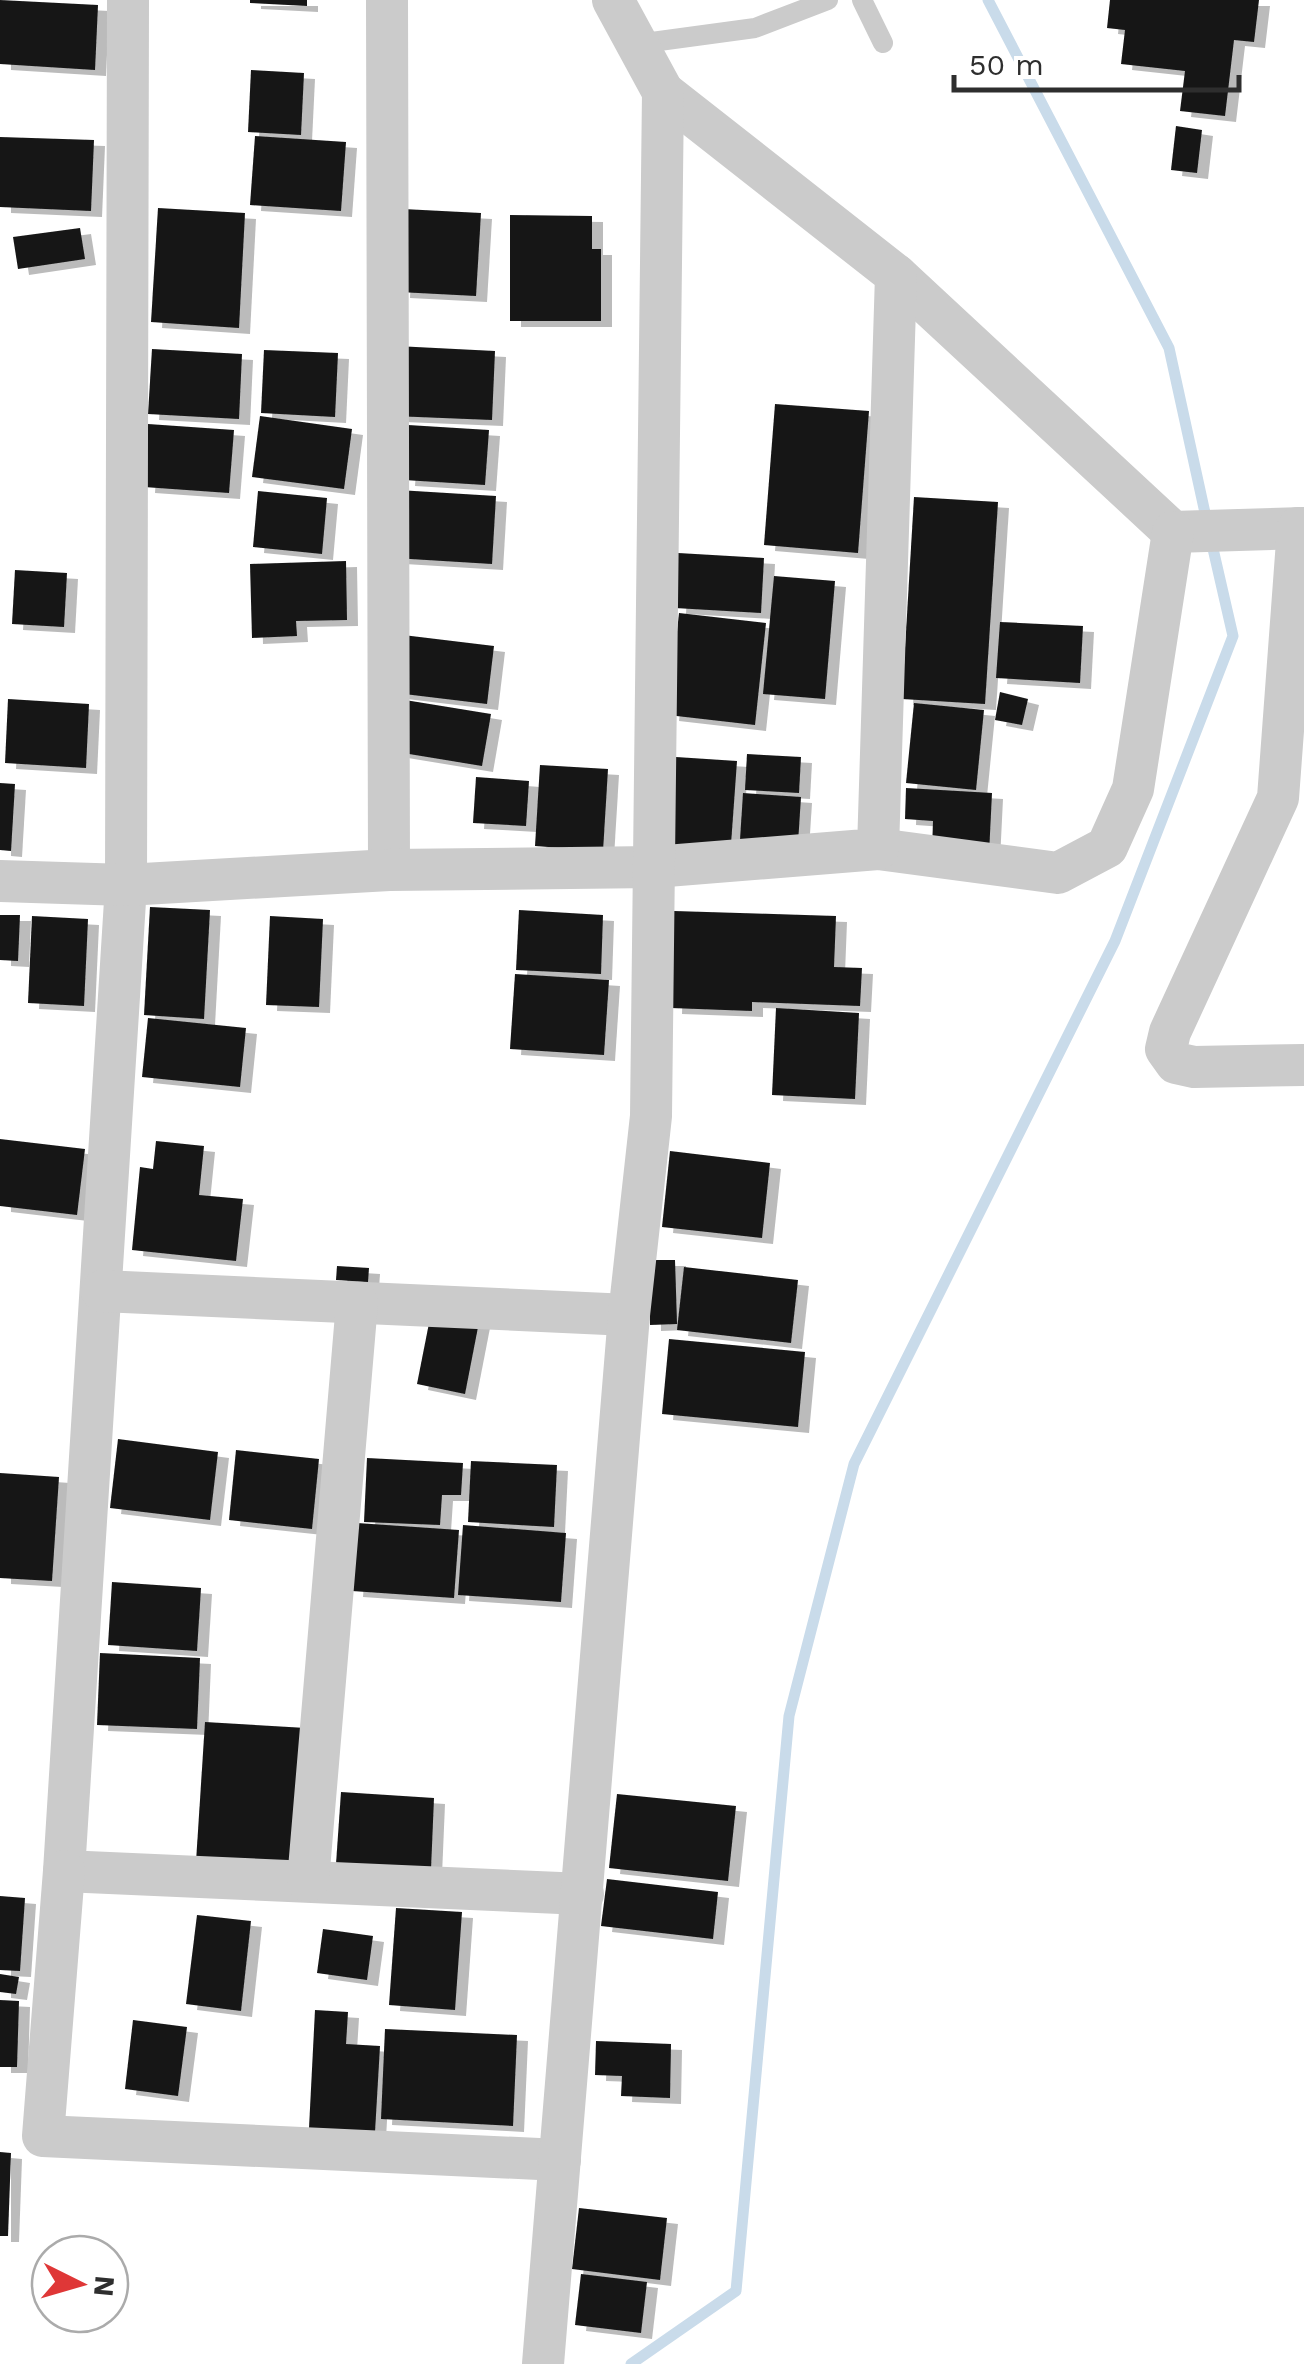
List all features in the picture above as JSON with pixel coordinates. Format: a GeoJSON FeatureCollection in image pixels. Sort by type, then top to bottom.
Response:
{"type":"FeatureCollection","features":[{"type":"Feature","properties":{"kind":"street"},"geometry":{"type":"LineString","coordinates":[[128,0],[126,885],[64,1870],[43,2136],[560,2160]]}},
{"type":"Feature","properties":{"kind":"street"},"geometry":{"type":"LineString","coordinates":[[387,0],[388,870]]}},
{"type":"Feature","properties":{"kind":"street"},"geometry":{"type":"LineString","coordinates":[[613,0],[663,92],[896,275],[1175,532],[1298,528],[1291,798],[1170,1032],[1166,1049],[1176,1063],[1194,1067],[1304,1064]]}},
{"type":"Feature","properties":{"kind":"street"},"geometry":{"type":"LineString","coordinates":[[543,2364],[629,1315],[651,1116],[663,92]]}},
{"type":"Feature","properties":{"kind":"street"},"geometry":{"type":"LineString","coordinates":[[878,849],[896,275]]}},
{"type":"Feature","properties":{"kind":"street"},"geometry":{"type":"LineString","coordinates":[[0,881],[126,885],[388,870],[654,867],[878,849],[1058,873],[1108,847],[1133,789],[1175,532]]}},
{"type":"Feature","properties":{"kind":"street"},"geometry":{"type":"LineString","coordinates":[[102,1291],[629,1315]]}},
{"type":"Feature","properties":{"kind":"street"},"geometry":{"type":"LineString","coordinates":[[308,1881],[357,1303]]}},
{"type":"Feature","properties":{"kind":"street"},"geometry":{"type":"LineString","coordinates":[[64,1870],[583,1894]]}},
{"type":"Feature","properties":{"kind":"lane"},"geometry":{"type":"LineString","coordinates":[[637,44],[755,28],[828,0]]}},
{"type":"Feature","properties":{"kind":"lane"},"geometry":{"type":"LineString","coordinates":[[862,0],[883,43]]}},
{"type":"Feature","properties":{"kind":"building"},"geometry":{"type":"Polygon","coordinates":[[[0,0],[98,5],[95,70],[0,64],[0,0]]]}},
{"type":"Feature","properties":{"kind":"building"},"geometry":{"type":"Polygon","coordinates":[[[307,0],[307,6],[250,3],[307,0]]]}},
{"type":"Feature","properties":{"kind":"building"},"geometry":{"type":"Polygon","coordinates":[[[1110,0],[1259,0],[1254,42],[1234,40],[1225,116],[1180,111],[1185,71],[1121,64],[1125,30],[1107,28],[1110,0]]]}},
{"type":"Feature","properties":{"kind":"building"},"geometry":{"type":"Polygon","coordinates":[[[251,70],[304,73],[301,135],[248,132],[251,70]]]}},
{"type":"Feature","properties":{"kind":"building"},"geometry":{"type":"Polygon","coordinates":[[[1176,126],[1202,130],[1197,173],[1171,170],[1176,126]]]}},
{"type":"Feature","properties":{"kind":"building"},"geometry":{"type":"Polygon","coordinates":[[[255,136],[346,142],[341,211],[250,205],[255,136]]]}},
{"type":"Feature","properties":{"kind":"building"},"geometry":{"type":"Polygon","coordinates":[[[0,137],[94,140],[91,211],[0,207],[0,137]]]}},
{"type":"Feature","properties":{"kind":"building"},"geometry":{"type":"Polygon","coordinates":[[[158,208],[245,213],[239,328],[151,322],[158,208]]]}},
{"type":"Feature","properties":{"kind":"building"},"geometry":{"type":"Polygon","coordinates":[[[403,209],[481,213],[476,296],[399,292],[403,209]]]}},
{"type":"Feature","properties":{"kind":"building"},"geometry":{"type":"Polygon","coordinates":[[[510,215],[592,216],[592,249],[601,249],[601,321],[510,321],[510,215]]]}},
{"type":"Feature","properties":{"kind":"building"},"geometry":{"type":"Polygon","coordinates":[[[80,228],[85,259],[18,269],[13,237],[80,228]]]}},
{"type":"Feature","properties":{"kind":"building"},"geometry":{"type":"Polygon","coordinates":[[[396,346],[495,351],[492,420],[393,416],[396,346]]]}},
{"type":"Feature","properties":{"kind":"building"},"geometry":{"type":"Polygon","coordinates":[[[152,349],[242,354],[239,419],[148,414],[152,349]]]}},
{"type":"Feature","properties":{"kind":"building"},"geometry":{"type":"Polygon","coordinates":[[[264,350],[338,353],[335,417],[261,413],[264,350]]]}},
{"type":"Feature","properties":{"kind":"building"},"geometry":{"type":"Polygon","coordinates":[[[775,404],[869,411],[858,553],[764,545],[775,404]]]}},
{"type":"Feature","properties":{"kind":"building"},"geometry":{"type":"Polygon","coordinates":[[[260,416],[352,429],[344,489],[252,477],[260,416]]]}},
{"type":"Feature","properties":{"kind":"building"},"geometry":{"type":"Polygon","coordinates":[[[148,424],[234,430],[229,493],[144,487],[148,424]]]}},
{"type":"Feature","properties":{"kind":"building"},"geometry":{"type":"Polygon","coordinates":[[[408,425],[489,430],[485,485],[404,480],[408,425]]]}},
{"type":"Feature","properties":{"kind":"building"},"geometry":{"type":"Polygon","coordinates":[[[398,490],[496,496],[492,564],[394,558],[398,490]]]}},
{"type":"Feature","properties":{"kind":"building"},"geometry":{"type":"Polygon","coordinates":[[[258,491],[327,498],[322,554],[253,547],[258,491]]]}},
{"type":"Feature","properties":{"kind":"building"},"geometry":{"type":"Polygon","coordinates":[[[914,497],[998,502],[985,704],[902,699],[914,497]]]}},
{"type":"Feature","properties":{"kind":"building"},"geometry":{"type":"Polygon","coordinates":[[[678,553],[764,558],[761,613],[675,608],[678,553]]]}},
{"type":"Feature","properties":{"kind":"building"},"geometry":{"type":"Polygon","coordinates":[[[346,561],[347,620],[296,621],[297,636],[252,638],[250,564],[346,561]]]}},
{"type":"Feature","properties":{"kind":"building"},"geometry":{"type":"Polygon","coordinates":[[[15,570],[67,573],[64,627],[12,624],[15,570]]]}},
{"type":"Feature","properties":{"kind":"building"},"geometry":{"type":"Polygon","coordinates":[[[774,576],[835,581],[825,699],[763,694],[774,576]]]}},
{"type":"Feature","properties":{"kind":"building"},"geometry":{"type":"Polygon","coordinates":[[[679,613],[766,623],[755,725],[668,715],[679,613]]]}},
{"type":"Feature","properties":{"kind":"building"},"geometry":{"type":"Polygon","coordinates":[[[1000,622],[1083,626],[1080,683],[996,678],[1000,622]]]}},
{"type":"Feature","properties":{"kind":"building"},"geometry":{"type":"Polygon","coordinates":[[[403,635],[494,646],[487,704],[396,693],[403,635]]]}},
{"type":"Feature","properties":{"kind":"building"},"geometry":{"type":"Polygon","coordinates":[[[1000,692],[1028,699],[1022,725],[995,720],[1000,692]]]}},
{"type":"Feature","properties":{"kind":"building"},"geometry":{"type":"Polygon","coordinates":[[[8,699],[89,704],[86,768],[5,763],[8,699]]]}},
{"type":"Feature","properties":{"kind":"building"},"geometry":{"type":"Polygon","coordinates":[[[405,700],[491,714],[482,766],[397,752],[405,700]]]}},
{"type":"Feature","properties":{"kind":"building"},"geometry":{"type":"Polygon","coordinates":[[[914,703],[984,710],[976,790],[906,783],[914,703]]]}},
{"type":"Feature","properties":{"kind":"building"},"geometry":{"type":"Polygon","coordinates":[[[747,754],[801,757],[799,793],[745,790],[747,754]]]}},
{"type":"Feature","properties":{"kind":"building"},"geometry":{"type":"Polygon","coordinates":[[[676,757],[737,761],[730,858],[669,853],[676,757]]]}},
{"type":"Feature","properties":{"kind":"building"},"geometry":{"type":"Polygon","coordinates":[[[540,765],[608,769],[603,851],[535,846],[540,765]]]}},
{"type":"Feature","properties":{"kind":"building"},"geometry":{"type":"Polygon","coordinates":[[[476,777],[529,781],[526,826],[473,823],[476,777]]]}},
{"type":"Feature","properties":{"kind":"building"},"geometry":{"type":"Polygon","coordinates":[[[0,783],[15,784],[11,851],[0,850],[0,783]]]}},
{"type":"Feature","properties":{"kind":"building"},"geometry":{"type":"Polygon","coordinates":[[[906,788],[992,793],[989,854],[932,850],[933,821],[905,819],[906,788]]]}},
{"type":"Feature","properties":{"kind":"building"},"geometry":{"type":"Polygon","coordinates":[[[743,793],[801,797],[798,843],[740,840],[743,793]]]}},
{"type":"Feature","properties":{"kind":"building"},"geometry":{"type":"Polygon","coordinates":[[[150,907],[210,910],[204,1019],[144,1015],[150,907]]]}},
{"type":"Feature","properties":{"kind":"building"},"geometry":{"type":"Polygon","coordinates":[[[519,910],[603,915],[601,974],[516,970],[519,910]]]}},
{"type":"Feature","properties":{"kind":"building"},"geometry":{"type":"Polygon","coordinates":[[[674,911],[836,916],[834,967],[862,968],[860,1006],[752,1002],[752,1011],[671,1008],[674,911]]]}},
{"type":"Feature","properties":{"kind":"building"},"geometry":{"type":"Polygon","coordinates":[[[0,915],[20,915],[18,961],[0,960],[0,915]]]}},
{"type":"Feature","properties":{"kind":"building"},"geometry":{"type":"Polygon","coordinates":[[[32,916],[88,919],[84,1006],[28,1003],[32,916]]]}},
{"type":"Feature","properties":{"kind":"building"},"geometry":{"type":"Polygon","coordinates":[[[270,916],[323,919],[319,1007],[266,1005],[270,916]]]}},
{"type":"Feature","properties":{"kind":"building"},"geometry":{"type":"Polygon","coordinates":[[[515,974],[609,980],[604,1055],[510,1049],[515,974]]]}},
{"type":"Feature","properties":{"kind":"building"},"geometry":{"type":"Polygon","coordinates":[[[776,1008],[859,1013],[855,1099],[772,1095],[776,1008]]]}},
{"type":"Feature","properties":{"kind":"building"},"geometry":{"type":"Polygon","coordinates":[[[148,1018],[246,1028],[240,1087],[142,1077],[148,1018]]]}},
{"type":"Feature","properties":{"kind":"building"},"geometry":{"type":"Polygon","coordinates":[[[0,1139],[85,1149],[77,1215],[0,1206],[0,1139]]]}},
{"type":"Feature","properties":{"kind":"building"},"geometry":{"type":"Polygon","coordinates":[[[156,1141],[204,1146],[199,1195],[243,1199],[236,1261],[132,1250],[140,1167],[153,1169],[156,1141]]]}},
{"type":"Feature","properties":{"kind":"building"},"geometry":{"type":"Polygon","coordinates":[[[670,1151],[770,1163],[762,1238],[662,1227],[670,1151]]]}},
{"type":"Feature","properties":{"kind":"building"},"geometry":{"type":"Polygon","coordinates":[[[649,1260],[675,1260],[677,1324],[650,1325],[649,1260]]]}},
{"type":"Feature","properties":{"kind":"building"},"geometry":{"type":"Polygon","coordinates":[[[337,1266],[369,1268],[368,1282],[336,1280],[337,1266]]]}},
{"type":"Feature","properties":{"kind":"building"},"geometry":{"type":"Polygon","coordinates":[[[684,1267],[798,1280],[791,1343],[677,1330],[684,1267]]]}},
{"type":"Feature","properties":{"kind":"building"},"geometry":{"type":"Polygon","coordinates":[[[431,1313],[479,1322],[465,1394],[417,1384],[431,1313]]]}},
{"type":"Feature","properties":{"kind":"building"},"geometry":{"type":"Polygon","coordinates":[[[669,1339],[805,1352],[798,1427],[662,1414],[669,1339]]]}},
{"type":"Feature","properties":{"kind":"building"},"geometry":{"type":"Polygon","coordinates":[[[118,1439],[218,1452],[210,1520],[110,1508],[118,1439]]]}},
{"type":"Feature","properties":{"kind":"building"},"geometry":{"type":"Polygon","coordinates":[[[236,1450],[319,1459],[312,1529],[229,1520],[236,1450]]]}},
{"type":"Feature","properties":{"kind":"building"},"geometry":{"type":"Polygon","coordinates":[[[367,1458],[463,1463],[461,1495],[442,1495],[440,1525],[364,1522],[367,1458]]]}},
{"type":"Feature","properties":{"kind":"building"},"geometry":{"type":"Polygon","coordinates":[[[471,1461],[557,1465],[554,1527],[468,1522],[471,1461]]]}},
{"type":"Feature","properties":{"kind":"building"},"geometry":{"type":"Polygon","coordinates":[[[0,1473],[59,1477],[52,1581],[0,1578],[0,1473]]]}},
{"type":"Feature","properties":{"kind":"building"},"geometry":{"type":"Polygon","coordinates":[[[357,1523],[459,1530],[454,1598],[352,1591],[357,1523]]]}},
{"type":"Feature","properties":{"kind":"building"},"geometry":{"type":"Polygon","coordinates":[[[463,1525],[566,1533],[561,1602],[458,1595],[463,1525]]]}},
{"type":"Feature","properties":{"kind":"building"},"geometry":{"type":"Polygon","coordinates":[[[112,1582],[201,1588],[197,1651],[108,1645],[112,1582]]]}},
{"type":"Feature","properties":{"kind":"building"},"geometry":{"type":"Polygon","coordinates":[[[100,1653],[200,1658],[197,1729],[97,1725],[100,1653]]]}},
{"type":"Feature","properties":{"kind":"building"},"geometry":{"type":"Polygon","coordinates":[[[205,1722],[306,1728],[298,1868],[196,1862],[205,1722]]]}},
{"type":"Feature","properties":{"kind":"building"},"geometry":{"type":"Polygon","coordinates":[[[341,1792],[434,1798],[431,1869],[336,1864],[341,1792]]]}},
{"type":"Feature","properties":{"kind":"building"},"geometry":{"type":"Polygon","coordinates":[[[617,1794],[736,1806],[728,1881],[609,1868],[617,1794]]]}},
{"type":"Feature","properties":{"kind":"building"},"geometry":{"type":"Polygon","coordinates":[[[607,1879],[718,1892],[713,1939],[601,1926],[607,1879]]]}},
{"type":"Feature","properties":{"kind":"building"},"geometry":{"type":"Polygon","coordinates":[[[0,1896],[25,1898],[20,1971],[0,1970],[0,1896]]]}},
{"type":"Feature","properties":{"kind":"building"},"geometry":{"type":"Polygon","coordinates":[[[396,1908],[462,1912],[455,2010],[389,2005],[396,1908]]]}},
{"type":"Feature","properties":{"kind":"building"},"geometry":{"type":"Polygon","coordinates":[[[197,1915],[251,1921],[241,2011],[186,2004],[197,1915]]]}},
{"type":"Feature","properties":{"kind":"building"},"geometry":{"type":"Polygon","coordinates":[[[323,1929],[373,1936],[367,1980],[317,1973],[323,1929]]]}},
{"type":"Feature","properties":{"kind":"building"},"geometry":{"type":"Polygon","coordinates":[[[0,1974],[19,1977],[16,1994],[0,1992],[0,1974]]]}},
{"type":"Feature","properties":{"kind":"building"},"geometry":{"type":"Polygon","coordinates":[[[0,2000],[19,2001],[17,2067],[0,2067],[0,2000]]]}},
{"type":"Feature","properties":{"kind":"building"},"geometry":{"type":"Polygon","coordinates":[[[315,2010],[348,2012],[346,2044],[380,2046],[375,2132],[309,2128],[315,2010]]]}},
{"type":"Feature","properties":{"kind":"building"},"geometry":{"type":"Polygon","coordinates":[[[133,2020],[187,2027],[178,2096],[125,2089],[133,2020]]]}},
{"type":"Feature","properties":{"kind":"building"},"geometry":{"type":"Polygon","coordinates":[[[385,2029],[517,2035],[513,2126],[381,2119],[385,2029]]]}},
{"type":"Feature","properties":{"kind":"building"},"geometry":{"type":"Polygon","coordinates":[[[596,2041],[671,2044],[670,2098],[621,2096],[622,2076],[595,2075],[596,2041]]]}},
{"type":"Feature","properties":{"kind":"building"},"geometry":{"type":"Polygon","coordinates":[[[0,2152],[11,2153],[8,2236],[0,2236],[0,2152]]]}},
{"type":"Feature","properties":{"kind":"building"},"geometry":{"type":"Polygon","coordinates":[[[579,2208],[667,2218],[660,2280],[572,2269],[579,2208]]]}},
{"type":"Feature","properties":{"kind":"building"},"geometry":{"type":"Polygon","coordinates":[[[581,2274],[647,2282],[641,2333],[575,2325],[581,2274]]]}},
{"type":"Feature","properties":{"kind":"waterway"},"geometry":{"type":"LineString","coordinates":[[988,0],[1169,348],[1207,522]]}},
{"type":"Feature","properties":{"kind":"waterway"},"geometry":{"type":"LineString","coordinates":[[631,2364],[736,2291],[789,1716],[854,1464],[1115,941],[1233,636],[1211,540]]}}]}
